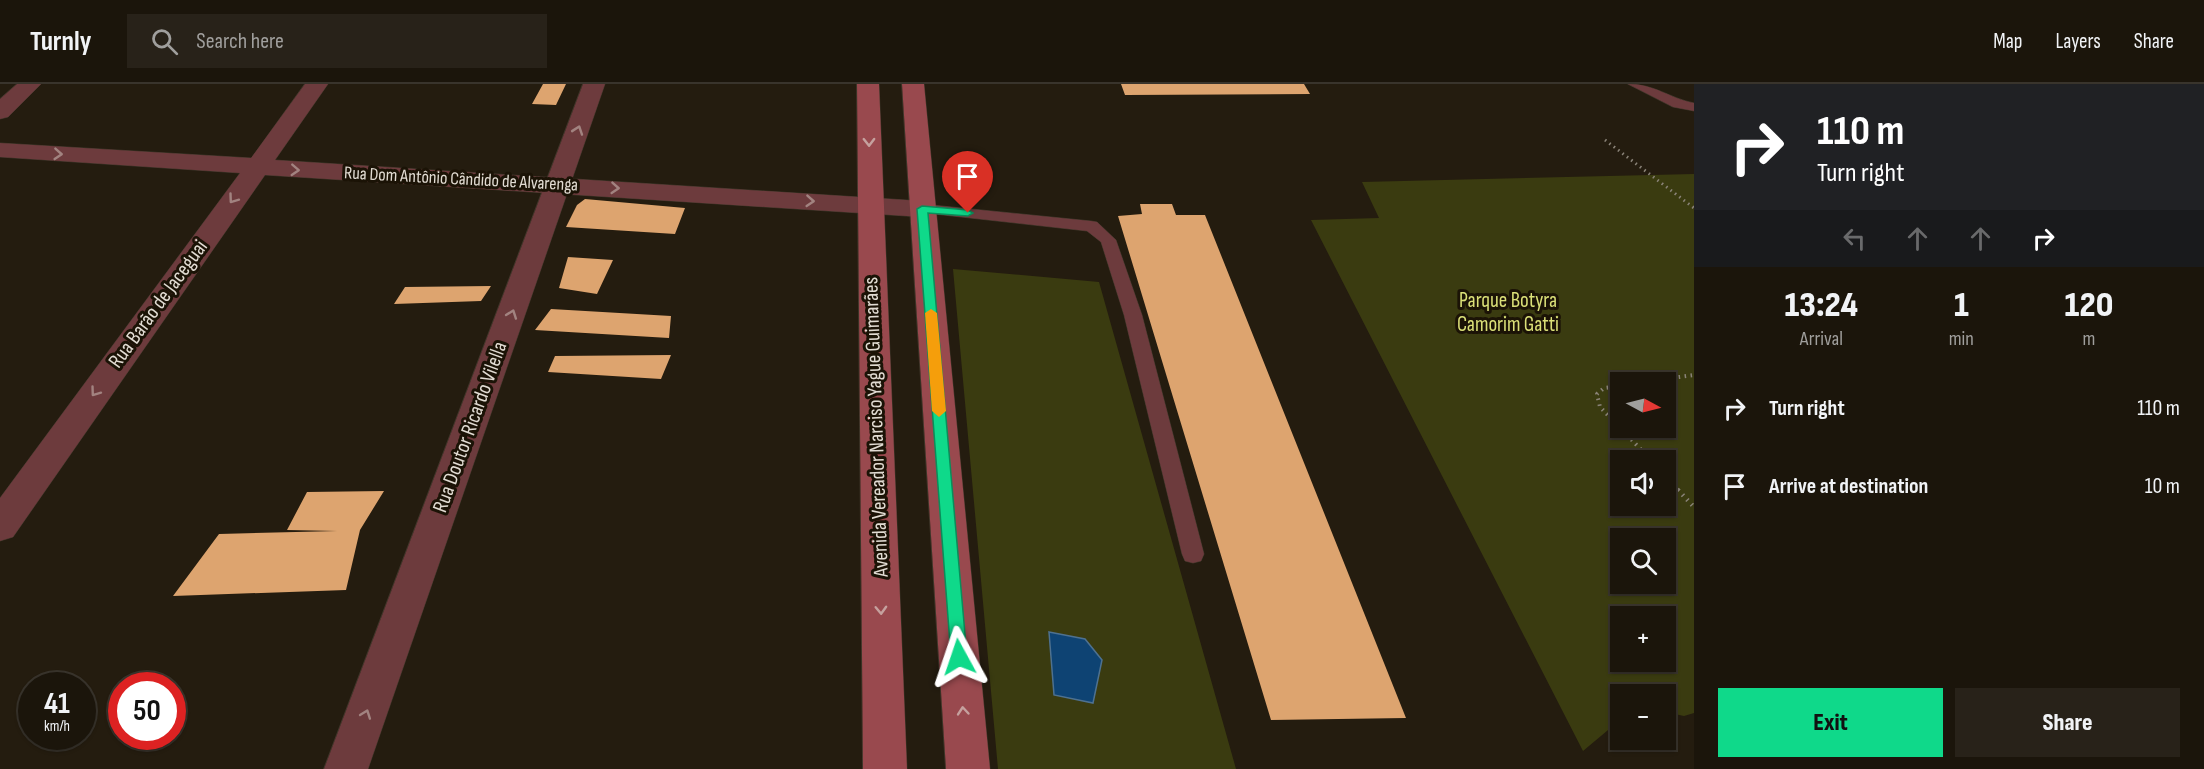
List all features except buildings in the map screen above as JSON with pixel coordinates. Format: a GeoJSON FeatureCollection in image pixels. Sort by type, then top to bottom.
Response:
{"type":"FeatureCollection","features":[{"type":"Feature","properties":{"kind":"main road","name":"Avenida Vereador Narciso Yague Guimarães"},"geometry":{"type":"LineString","coordinates":[[868,84],[869,205],[885,769]]}},
{"type":"Feature","properties":{"kind":"main road"},"geometry":{"type":"LineString","coordinates":[[913,84],[968,769]]}},
{"type":"Feature","properties":{"kind":"street"},"geometry":{"type":"LineString","coordinates":[[0,112],[30,84]]}},
{"type":"Feature","properties":{"kind":"street","name":"Rua Barão de Jaceguai"},"geometry":{"type":"LineString","coordinates":[[0,526],[317,84]]}},
{"type":"Feature","properties":{"kind":"street","name":"Rua Doutor Ricardo Vilella"},"geometry":{"type":"LineString","coordinates":[[346,769],[594,84]]}},
{"type":"Feature","properties":{"kind":"street","name":"Rua Dom Antônio Cândido de Alvarenga"},"geometry":{"type":"LineString","coordinates":[[0,150],[922,209]]}},
{"type":"Feature","properties":{"kind":"lane"},"geometry":{"type":"LineString","coordinates":[[1635,84],[1678,104],[1694,107]]}},
{"type":"Feature","properties":{"kind":"lane"},"geometry":{"type":"LineString","coordinates":[[922,209],[1091,226],[1108,240],[1133,315],[1193,554]]}},
{"type":"Feature","properties":{"kind":"path"},"geometry":{"type":"LineString","coordinates":[[1605,140],[1694,208]]}},
{"type":"Feature","properties":{"kind":"path"},"geometry":{"type":"LineString","coordinates":[[1676,377],[1694,375]]}},
{"type":"Feature","properties":{"kind":"path"},"geometry":{"type":"LineString","coordinates":[[1610,387],[1604,388],[1597,394],[1600,407],[1610,418]]}},
{"type":"Feature","properties":{"kind":"path"},"geometry":{"type":"LineString","coordinates":[[1629,438],[1641,450]]}},
{"type":"Feature","properties":{"kind":"path"},"geometry":{"type":"LineString","coordinates":[[1676,488],[1694,507]]}},
{"type":"Feature","properties":{"kind":"green space","name":"Parque Botyra Camorim Gatti"},"geometry":{"type":"Polygon","coordinates":[[[1694,174],[1694,713],[1684,716],[1676,714],[1676,684],[1610,684],[1610,728],[1583,751],[1311,220],[1379,218],[1362,182],[1694,174]]]}},
{"type":"Feature","properties":{"kind":"green space"},"geometry":{"type":"Polygon","coordinates":[[[953,269],[1099,282],[1236,769],[998,769],[953,269]]]}},
{"type":"Feature","properties":{"kind":"water"},"geometry":{"type":"Polygon","coordinates":[[[1049,632],[1085,639],[1102,660],[1093,703],[1054,695],[1049,632]]]}},
{"type":"Feature","properties":{"kind":"slow traffic"},"geometry":{"type":"LineString","coordinates":[[931,313],[939,411]]}},
{"type":"Feature","properties":{"kind":"route"},"geometry":{"type":"LineString","coordinates":[[959,657],[922,209],[968,213]]}}]}
